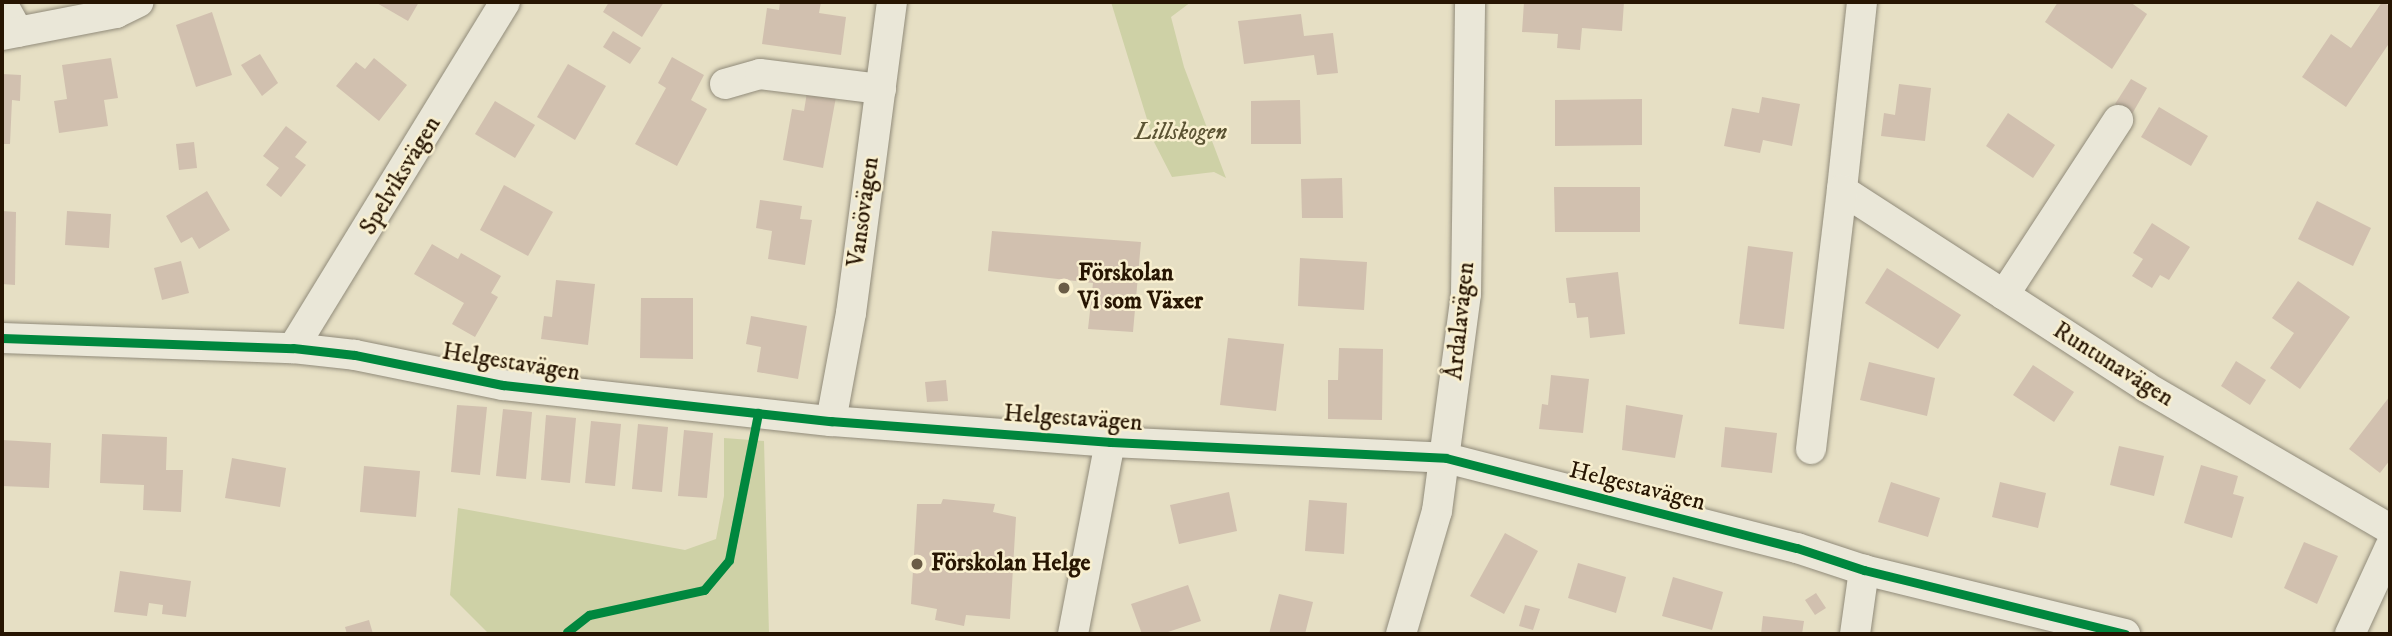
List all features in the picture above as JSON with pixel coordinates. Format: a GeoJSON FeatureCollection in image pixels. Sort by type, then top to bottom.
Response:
{"type":"FeatureCollection","features":[{"type":"Feature","properties":{"kind":"street"},"geometry":{"type":"LineString","coordinates":[[2,3],[10,33],[117,13],[139,2]]}},
{"type":"Feature","properties":{"kind":"street","name":"Spelviksvägen"},"geometry":{"type":"LineString","coordinates":[[293,348],[505,2]]}},
{"type":"Feature","properties":{"kind":"street","name":"Vansövägen"},"geometry":{"type":"LineString","coordinates":[[831,421],[892,2]]}},
{"type":"Feature","properties":{"kind":"street","name":"Årdalavägen"},"geometry":{"type":"LineString","coordinates":[[1401,634],[1437,511],[1466,294],[1470,2]]}},
{"type":"Feature","properties":{"kind":"street"},"geometry":{"type":"LineString","coordinates":[[1811,449],[1862,2]]}},
{"type":"Feature","properties":{"kind":"street"},"geometry":{"type":"LineString","coordinates":[[724,84],[760,74],[881,89]]}},
{"type":"Feature","properties":{"kind":"street"},"geometry":{"type":"LineString","coordinates":[[2004,295],[2118,120]]}},
{"type":"Feature","properties":{"kind":"street","name":"Runtunavägen"},"geometry":{"type":"LineString","coordinates":[[1842,190],[2146,387],[2390,529]]}},
{"type":"Feature","properties":{"kind":"street","name":"Helgestavägen"},"geometry":{"type":"LineString","coordinates":[[2,338],[293,348],[355,355],[503,385],[831,421],[1110,442],[1446,458],[1797,548],[1864,570],[2125,634]]}},
{"type":"Feature","properties":{"kind":"street"},"geometry":{"type":"LineString","coordinates":[[1073,634],[1110,442]]}},
{"type":"Feature","properties":{"kind":"street"},"geometry":{"type":"LineString","coordinates":[[2350,634],[2390,547]]}},
{"type":"Feature","properties":{"kind":"street"},"geometry":{"type":"LineString","coordinates":[[1855,634],[1864,570]]}},
{"type":"Feature","properties":{"kind":"green space","name":"Lillskogen"},"geometry":{"type":"Polygon","coordinates":[[[1111,2],[1191,2],[1171,17],[1184,67],[1226,178],[1214,172],[1172,177],[1154,142],[1111,2]]]}},
{"type":"Feature","properties":{"kind":"green space"},"geometry":{"type":"Polygon","coordinates":[[[724,438],[764,441],[769,634],[489,634],[450,595],[458,508],[685,550],[716,539],[724,496],[724,438]]]}},
{"type":"Feature","properties":{"kind":"building"},"geometry":{"type":"Polygon","coordinates":[[[375,2],[419,2],[408,21],[375,2]]]}},
{"type":"Feature","properties":{"kind":"building"},"geometry":{"type":"Polygon","coordinates":[[[609,2],[664,2],[642,37],[603,12],[609,2]]]}},
{"type":"Feature","properties":{"kind":"building"},"geometry":{"type":"Polygon","coordinates":[[[780,2],[821,2],[819,13],[846,17],[841,55],[762,44],[767,8],[779,10],[780,2]]]}},
{"type":"Feature","properties":{"kind":"building"},"geometry":{"type":"Polygon","coordinates":[[[1524,2],[1624,2],[1622,31],[1582,28],[1580,50],[1557,48],[1558,34],[1522,32],[1524,2]]]}},
{"type":"Feature","properties":{"kind":"building"},"geometry":{"type":"Polygon","coordinates":[[[2058,2],[2130,2],[2147,14],[2112,69],[2045,22],[2058,2]]]}},
{"type":"Feature","properties":{"kind":"building"},"geometry":{"type":"Polygon","coordinates":[[[2382,2],[2390,6],[2390,42],[2346,107],[2302,77],[2331,34],[2351,48],[2382,2]]]}},
{"type":"Feature","properties":{"kind":"building"},"geometry":{"type":"Polygon","coordinates":[[[212,12],[232,75],[196,87],[176,25],[212,12]]]}},
{"type":"Feature","properties":{"kind":"building"},"geometry":{"type":"Polygon","coordinates":[[[1301,14],[1304,36],[1333,33],[1338,73],[1317,75],[1314,55],[1244,64],[1238,21],[1301,14]]]}},
{"type":"Feature","properties":{"kind":"building"},"geometry":{"type":"Polygon","coordinates":[[[613,31],[641,48],[630,64],[603,47],[613,31]]]}},
{"type":"Feature","properties":{"kind":"building"},"geometry":{"type":"Polygon","coordinates":[[[260,54],[278,83],[262,96],[241,65],[260,54]]]}},
{"type":"Feature","properties":{"kind":"building"},"geometry":{"type":"Polygon","coordinates":[[[672,57],[704,75],[691,100],[707,109],[677,166],[635,144],[666,88],[658,83],[672,57]]]}},
{"type":"Feature","properties":{"kind":"building"},"geometry":{"type":"Polygon","coordinates":[[[111,58],[118,98],[104,100],[108,126],[59,133],[54,101],[67,99],[62,65],[111,58]]]}},
{"type":"Feature","properties":{"kind":"building"},"geometry":{"type":"Polygon","coordinates":[[[374,58],[407,85],[379,121],[336,86],[356,62],[365,69],[374,58]]]}},
{"type":"Feature","properties":{"kind":"building"},"geometry":{"type":"Polygon","coordinates":[[[568,64],[606,86],[575,140],[537,117],[568,64]]]}},
{"type":"Feature","properties":{"kind":"building"},"geometry":{"type":"Polygon","coordinates":[[[2,74],[21,75],[20,101],[12,100],[10,144],[2,144],[2,74]]]}},
{"type":"Feature","properties":{"kind":"building"},"geometry":{"type":"Polygon","coordinates":[[[2131,79],[2147,88],[2132,114],[2115,104],[2131,79]]]}},
{"type":"Feature","properties":{"kind":"building"},"geometry":{"type":"Polygon","coordinates":[[[1899,84],[1931,88],[1925,141],[1881,136],[1884,113],[1895,115],[1899,84]]]}},
{"type":"Feature","properties":{"kind":"building"},"geometry":{"type":"Polygon","coordinates":[[[807,92],[836,97],[823,168],[783,160],[792,109],[804,111],[807,92]]]}},
{"type":"Feature","properties":{"kind":"building"},"geometry":{"type":"Polygon","coordinates":[[[1762,97],[1800,104],[1792,146],[1763,140],[1760,153],[1724,146],[1732,108],[1759,113],[1762,97]]]}},
{"type":"Feature","properties":{"kind":"building"},"geometry":{"type":"Polygon","coordinates":[[[1642,99],[1642,145],[1555,146],[1555,100],[1642,99]]]}},
{"type":"Feature","properties":{"kind":"building"},"geometry":{"type":"Polygon","coordinates":[[[1300,100],[1301,144],[1251,144],[1251,101],[1300,100]]]}},
{"type":"Feature","properties":{"kind":"building"},"geometry":{"type":"Polygon","coordinates":[[[495,101],[535,125],[515,158],[475,134],[495,101]]]}},
{"type":"Feature","properties":{"kind":"building"},"geometry":{"type":"Polygon","coordinates":[[[2159,107],[2208,136],[2191,166],[2141,137],[2159,107]]]}},
{"type":"Feature","properties":{"kind":"building"},"geometry":{"type":"Polygon","coordinates":[[[2008,113],[2055,145],[2033,178],[1986,146],[2008,113]]]}},
{"type":"Feature","properties":{"kind":"building"},"geometry":{"type":"Polygon","coordinates":[[[286,126],[307,142],[295,157],[306,165],[281,197],[266,185],[279,168],[263,156],[286,126]]]}},
{"type":"Feature","properties":{"kind":"building"},"geometry":{"type":"Polygon","coordinates":[[[194,142],[197,168],[179,170],[176,144],[194,142]]]}},
{"type":"Feature","properties":{"kind":"building"},"geometry":{"type":"Polygon","coordinates":[[[1342,178],[1343,218],[1302,218],[1301,179],[1342,178]]]}},
{"type":"Feature","properties":{"kind":"building"},"geometry":{"type":"Polygon","coordinates":[[[504,185],[553,212],[528,256],[480,230],[504,185]]]}},
{"type":"Feature","properties":{"kind":"building"},"geometry":{"type":"Polygon","coordinates":[[[1554,187],[1640,187],[1640,232],[1555,232],[1554,187]]]}},
{"type":"Feature","properties":{"kind":"building"},"geometry":{"type":"Polygon","coordinates":[[[207,191],[230,230],[199,249],[192,237],[181,243],[166,216],[207,191]]]}},
{"type":"Feature","properties":{"kind":"building"},"geometry":{"type":"Polygon","coordinates":[[[760,200],[802,206],[800,219],[812,220],[805,265],[768,259],[772,231],[756,228],[760,200]]]}},
{"type":"Feature","properties":{"kind":"building"},"geometry":{"type":"Polygon","coordinates":[[[2317,201],[2371,228],[2353,266],[2298,239],[2317,201]]]}},
{"type":"Feature","properties":{"kind":"building"},"geometry":{"type":"Polygon","coordinates":[[[2,211],[16,212],[15,285],[2,284],[2,211]]]}},
{"type":"Feature","properties":{"kind":"building"},"geometry":{"type":"Polygon","coordinates":[[[67,211],[111,214],[109,248],[65,245],[67,211]]]}},
{"type":"Feature","properties":{"kind":"building"},"geometry":{"type":"Polygon","coordinates":[[[2152,223],[2190,247],[2169,280],[2160,275],[2152,288],[2132,276],[2143,259],[2133,253],[2152,223]]]}},
{"type":"Feature","properties":{"kind":"building"},"geometry":{"type":"Polygon","coordinates":[[[992,231],[1141,242],[1133,332],[1088,329],[1093,283],[988,271],[992,231]]]}},
{"type":"Feature","properties":{"kind":"building"},"geometry":{"type":"Polygon","coordinates":[[[432,244],[458,259],[461,253],[501,276],[491,293],[498,297],[475,337],[452,324],[464,303],[414,274],[432,244]]]}},
{"type":"Feature","properties":{"kind":"building"},"geometry":{"type":"Polygon","coordinates":[[[1748,246],[1793,252],[1784,329],[1739,324],[1748,246]]]}},
{"type":"Feature","properties":{"kind":"building"},"geometry":{"type":"Polygon","coordinates":[[[1300,258],[1367,262],[1364,310],[1298,306],[1300,258]]]}},
{"type":"Feature","properties":{"kind":"building"},"geometry":{"type":"Polygon","coordinates":[[[181,261],[189,293],[162,300],[154,268],[181,261]]]}},
{"type":"Feature","properties":{"kind":"building"},"geometry":{"type":"Polygon","coordinates":[[[1887,268],[1961,315],[1938,349],[1865,303],[1887,268]]]}},
{"type":"Feature","properties":{"kind":"building"},"geometry":{"type":"Polygon","coordinates":[[[1618,272],[1625,334],[1590,338],[1588,317],[1577,318],[1575,303],[1569,303],[1566,278],[1618,272]]]}},
{"type":"Feature","properties":{"kind":"building"},"geometry":{"type":"Polygon","coordinates":[[[556,280],[595,284],[588,345],[541,339],[544,316],[552,317],[556,280]]]}},
{"type":"Feature","properties":{"kind":"building"},"geometry":{"type":"Polygon","coordinates":[[[2298,281],[2350,317],[2300,389],[2270,368],[2294,333],[2272,318],[2298,281]]]}},
{"type":"Feature","properties":{"kind":"building"},"geometry":{"type":"Polygon","coordinates":[[[641,298],[693,298],[693,359],[640,358],[641,298]]]}},
{"type":"Feature","properties":{"kind":"building"},"geometry":{"type":"Polygon","coordinates":[[[751,316],[807,326],[798,379],[757,372],[761,347],[746,344],[751,316]]]}},
{"type":"Feature","properties":{"kind":"building"},"geometry":{"type":"Polygon","coordinates":[[[1228,338],[1284,344],[1276,411],[1220,405],[1228,338]]]}},
{"type":"Feature","properties":{"kind":"building"},"geometry":{"type":"Polygon","coordinates":[[[1339,348],[1383,349],[1382,420],[1328,419],[1328,380],[1338,380],[1339,348]]]}},
{"type":"Feature","properties":{"kind":"building"},"geometry":{"type":"Polygon","coordinates":[[[2236,361],[2266,380],[2250,405],[2221,386],[2236,361]]]}},
{"type":"Feature","properties":{"kind":"building"},"geometry":{"type":"Polygon","coordinates":[[[1869,362],[1935,378],[1927,416],[1860,400],[1869,362]]]}},
{"type":"Feature","properties":{"kind":"building"},"geometry":{"type":"Polygon","coordinates":[[[2033,365],[2074,392],[2054,422],[2013,395],[2033,365]]]}},
{"type":"Feature","properties":{"kind":"building"},"geometry":{"type":"Polygon","coordinates":[[[1551,375],[1589,379],[1583,433],[1539,429],[1542,404],[1548,405],[1551,375]]]}},
{"type":"Feature","properties":{"kind":"building"},"geometry":{"type":"Polygon","coordinates":[[[946,380],[948,401],[927,402],[925,382],[946,380]]]}},
{"type":"Feature","properties":{"kind":"building"},"geometry":{"type":"Polygon","coordinates":[[[2390,396],[2390,460],[2380,473],[2349,449],[2390,396]]]}},
{"type":"Feature","properties":{"kind":"building"},"geometry":{"type":"Polygon","coordinates":[[[457,405],[487,407],[480,475],[451,472],[457,405]]]}},
{"type":"Feature","properties":{"kind":"building"},"geometry":{"type":"Polygon","coordinates":[[[1626,405],[1683,415],[1675,458],[1622,450],[1626,405]]]}},
{"type":"Feature","properties":{"kind":"building"},"geometry":{"type":"Polygon","coordinates":[[[503,409],[532,412],[526,479],[496,476],[503,409]]]}},
{"type":"Feature","properties":{"kind":"building"},"geometry":{"type":"Polygon","coordinates":[[[546,415],[576,418],[570,483],[541,480],[546,415]]]}},
{"type":"Feature","properties":{"kind":"building"},"geometry":{"type":"Polygon","coordinates":[[[591,421],[621,424],[615,486],[585,483],[591,421]]]}},
{"type":"Feature","properties":{"kind":"building"},"geometry":{"type":"Polygon","coordinates":[[[638,424],[668,427],[662,492],[632,489],[638,424]]]}},
{"type":"Feature","properties":{"kind":"building"},"geometry":{"type":"Polygon","coordinates":[[[1725,427],[1777,433],[1772,473],[1721,467],[1725,427]]]}},
{"type":"Feature","properties":{"kind":"building"},"geometry":{"type":"Polygon","coordinates":[[[684,430],[713,433],[707,498],[678,496],[684,430]]]}},
{"type":"Feature","properties":{"kind":"building"},"geometry":{"type":"Polygon","coordinates":[[[102,434],[167,437],[166,470],[183,470],[181,512],[143,510],[144,485],[100,483],[102,434]]]}},
{"type":"Feature","properties":{"kind":"building"},"geometry":{"type":"Polygon","coordinates":[[[2,440],[51,443],[49,488],[2,486],[2,440]]]}},
{"type":"Feature","properties":{"kind":"building"},"geometry":{"type":"Polygon","coordinates":[[[2119,446],[2164,456],[2154,496],[2110,485],[2119,446]]]}},
{"type":"Feature","properties":{"kind":"building"},"geometry":{"type":"Polygon","coordinates":[[[232,458],[286,468],[280,507],[225,498],[232,458]]]}},
{"type":"Feature","properties":{"kind":"building"},"geometry":{"type":"Polygon","coordinates":[[[2201,465],[2238,476],[2233,494],[2244,497],[2232,538],[2184,523],[2201,465]]]}},
{"type":"Feature","properties":{"kind":"building"},"geometry":{"type":"Polygon","coordinates":[[[364,466],[420,471],[416,517],[360,512],[364,466]]]}},
{"type":"Feature","properties":{"kind":"building"},"geometry":{"type":"Polygon","coordinates":[[[1891,482],[1940,498],[1928,537],[1878,522],[1891,482]]]}},
{"type":"Feature","properties":{"kind":"building"},"geometry":{"type":"Polygon","coordinates":[[[2000,482],[2046,493],[2038,528],[1992,517],[2000,482]]]}},
{"type":"Feature","properties":{"kind":"building"},"geometry":{"type":"Polygon","coordinates":[[[1229,492],[1237,531],[1179,544],[1170,505],[1229,492]]]}},
{"type":"Feature","properties":{"kind":"building"},"geometry":{"type":"Polygon","coordinates":[[[943,499],[995,504],[993,512],[1016,517],[1010,619],[966,615],[964,626],[935,620],[937,609],[911,604],[917,504],[941,504],[943,499]]]}},
{"type":"Feature","properties":{"kind":"building"},"geometry":{"type":"Polygon","coordinates":[[[1309,500],[1347,503],[1344,554],[1305,551],[1309,500]]]}},
{"type":"Feature","properties":{"kind":"building"},"geometry":{"type":"Polygon","coordinates":[[[1505,533],[1538,551],[1504,614],[1470,596],[1505,533]]]}},
{"type":"Feature","properties":{"kind":"building"},"geometry":{"type":"Polygon","coordinates":[[[2304,542],[2338,556],[2317,604],[2284,588],[2304,542]]]}},
{"type":"Feature","properties":{"kind":"building"},"geometry":{"type":"Polygon","coordinates":[[[1578,563],[1626,577],[1616,613],[1568,598],[1578,563]]]}},
{"type":"Feature","properties":{"kind":"building"},"geometry":{"type":"Polygon","coordinates":[[[120,571],[191,581],[186,617],[162,614],[163,605],[149,603],[147,616],[114,612],[120,571]]]}},
{"type":"Feature","properties":{"kind":"building"},"geometry":{"type":"Polygon","coordinates":[[[1673,577],[1723,592],[1712,630],[1662,616],[1673,577]]]}},
{"type":"Feature","properties":{"kind":"building"},"geometry":{"type":"Polygon","coordinates":[[[1188,585],[1201,621],[1162,634],[1142,634],[1131,604],[1188,585]]]}},
{"type":"Feature","properties":{"kind":"building"},"geometry":{"type":"Polygon","coordinates":[[[1816,593],[1826,608],[1815,615],[1805,600],[1816,593]]]}},
{"type":"Feature","properties":{"kind":"building"},"geometry":{"type":"Polygon","coordinates":[[[1279,594],[1313,602],[1305,634],[1269,634],[1279,594]]]}},
{"type":"Feature","properties":{"kind":"building"},"geometry":{"type":"Polygon","coordinates":[[[1525,605],[1540,609],[1533,630],[1519,626],[1525,605]]]}},
{"type":"Feature","properties":{"kind":"building"},"geometry":{"type":"Polygon","coordinates":[[[1763,616],[1804,621],[1802,634],[1761,634],[1763,616]]]}},
{"type":"Feature","properties":{"kind":"building"},"geometry":{"type":"Polygon","coordinates":[[[369,620],[373,634],[347,634],[345,627],[369,620]]]}},
{"type":"Feature","properties":{"kind":"cycle path"},"geometry":{"type":"LineString","coordinates":[[2,338],[293,348],[355,355],[503,385],[831,421],[1110,442],[1446,458],[1797,548],[1864,570],[2125,634]]}},
{"type":"Feature","properties":{"kind":"cycle path"},"geometry":{"type":"LineString","coordinates":[[567,632],[589,615],[704,590],[729,560],[758,413]]}},
{"type":"Feature","properties":{"kind":"place","name":"Förskolan Vi som Växer"},"geometry":{"type":"Point","coordinates":[1064,288]}},
{"type":"Feature","properties":{"kind":"place","name":"Förskolan Helge"},"geometry":{"type":"Point","coordinates":[917,564]}}]}
